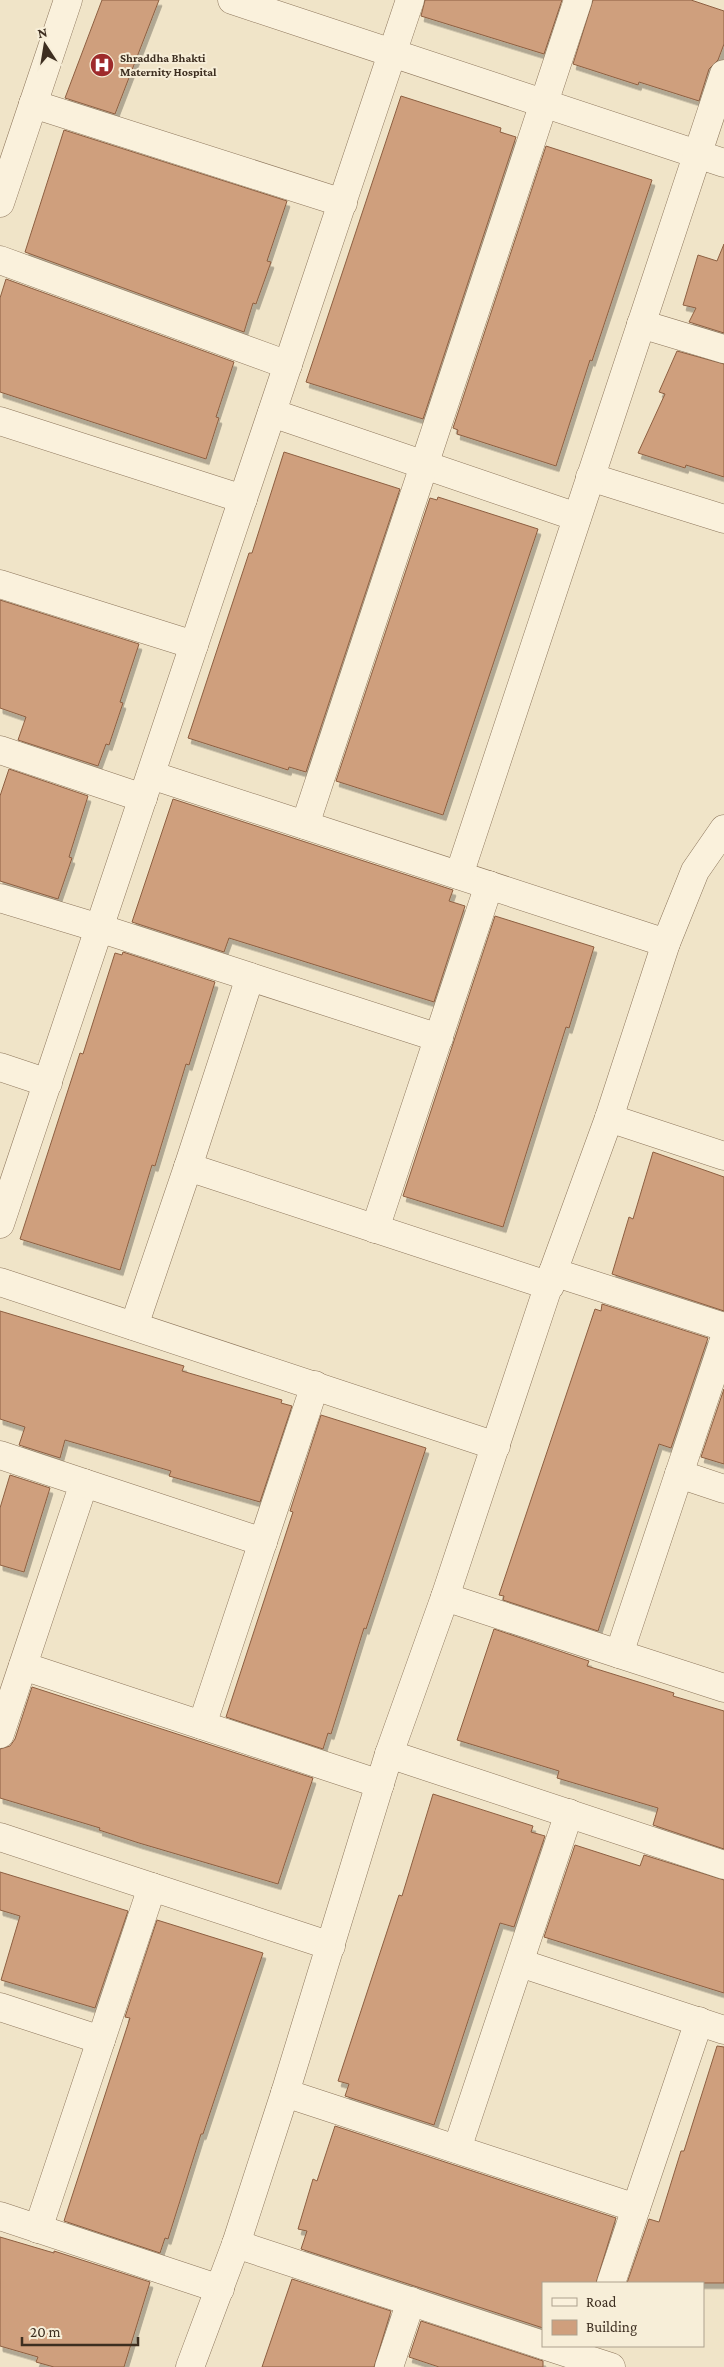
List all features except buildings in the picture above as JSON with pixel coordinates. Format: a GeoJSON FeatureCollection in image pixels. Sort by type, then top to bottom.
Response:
{"type":"FeatureCollection","features":[{"type":"Feature","properties":{"kind":"street"},"geometry":{"type":"LineString","coordinates":[[0,203],[68,0]]}},
{"type":"Feature","properties":{"kind":"street"},"geometry":{"type":"LineString","coordinates":[[232,0],[724,163]]}},
{"type":"Feature","properties":{"kind":"street"},"geometry":{"type":"LineString","coordinates":[[0,1224],[410,0]]}},
{"type":"Feature","properties":{"kind":"street"},"geometry":{"type":"LineString","coordinates":[[305,825],[542,104],[578,0]]}},
{"type":"Feature","properties":{"kind":"street"},"geometry":{"type":"LineString","coordinates":[[459,875],[724,74]]}},
{"type":"Feature","properties":{"kind":"street"},"geometry":{"type":"LineString","coordinates":[[33,104],[342,203]]}},
{"type":"Feature","properties":{"kind":"street"},"geometry":{"type":"LineString","coordinates":[[0,260],[288,365]]}},
{"type":"Feature","properties":{"kind":"street"},"geometry":{"type":"LineString","coordinates":[[641,324],[724,349]]}},
{"type":"Feature","properties":{"kind":"street"},"geometry":{"type":"LineString","coordinates":[[272,413],[577,517]]}},
{"type":"Feature","properties":{"kind":"street"},"geometry":{"type":"LineString","coordinates":[[0,422],[243,499]]}},
{"type":"Feature","properties":{"kind":"street"},"geometry":{"type":"LineString","coordinates":[[590,477],[724,519]]}},
{"type":"Feature","properties":{"kind":"street"},"geometry":{"type":"LineString","coordinates":[[0,584],[194,645]]}},
{"type":"Feature","properties":{"kind":"street"},"geometry":{"type":"LineString","coordinates":[[0,750],[305,825],[666,943]]}},
{"type":"Feature","properties":{"kind":"street"},"geometry":{"type":"LineString","coordinates":[[190,2367],[236,2244],[331,1946],[389,1754],[445,1597],[552,1279],[610,1118],[666,943],[695,871],[724,829]]}},
{"type":"Feature","properties":{"kind":"street"},"geometry":{"type":"LineString","coordinates":[[375,1229],[489,885]]}},
{"type":"Feature","properties":{"kind":"street"},"geometry":{"type":"LineString","coordinates":[[0,898],[250,976],[439,1038]]}},
{"type":"Feature","properties":{"kind":"street"},"geometry":{"type":"LineString","coordinates":[[134,1326],[250,976]]}},
{"type":"Feature","properties":{"kind":"street"},"geometry":{"type":"LineString","coordinates":[[0,1067],[48,1083]]}},
{"type":"Feature","properties":{"kind":"street"},"geometry":{"type":"LineString","coordinates":[[610,1118],[724,1156]]}},
{"type":"Feature","properties":{"kind":"street"},"geometry":{"type":"LineString","coordinates":[[188,1167],[375,1229],[724,1327]]}},
{"type":"Feature","properties":{"kind":"street"},"geometry":{"type":"LineString","coordinates":[[0,1282],[496,1446]]}},
{"type":"Feature","properties":{"kind":"street"},"geometry":{"type":"LineString","coordinates":[[619,1654],[724,1340]]}},
{"type":"Feature","properties":{"kind":"street"},"geometry":{"type":"LineString","coordinates":[[202,1725],[315,1386]]}},
{"type":"Feature","properties":{"kind":"street"},"geometry":{"type":"LineString","coordinates":[[0,1455],[262,1542]]}},
{"type":"Feature","properties":{"kind":"street"},"geometry":{"type":"LineString","coordinates":[[679,1474],[724,1489]]}},
{"type":"Feature","properties":{"kind":"street"},"geometry":{"type":"LineString","coordinates":[[0,1734],[84,1483]]}},
{"type":"Feature","properties":{"kind":"street"},"geometry":{"type":"LineString","coordinates":[[445,1597],[724,1688]]}},
{"type":"Feature","properties":{"kind":"street"},"geometry":{"type":"LineString","coordinates":[[23,1666],[380,1784]]}},
{"type":"Feature","properties":{"kind":"street"},"geometry":{"type":"LineString","coordinates":[[389,1754],[724,1864]]}},
{"type":"Feature","properties":{"kind":"street"},"geometry":{"type":"LineString","coordinates":[[457,2150],[569,1813]]}},
{"type":"Feature","properties":{"kind":"street"},"geometry":{"type":"LineString","coordinates":[[0,1837],[331,1946]]}},
{"type":"Feature","properties":{"kind":"street"},"geometry":{"type":"LineString","coordinates":[[38,2229],[152,1887]]}},
{"type":"Feature","properties":{"kind":"street"},"geometry":{"type":"LineString","coordinates":[[520,1963],[724,2030]]}},
{"type":"Feature","properties":{"kind":"street"},"geometry":{"type":"LineString","coordinates":[[0,2007],[101,2040]]}},
{"type":"Feature","properties":{"kind":"street"},"geometry":{"type":"LineString","coordinates":[[611,2282],[699,2021]]}},
{"type":"Feature","properties":{"kind":"street"},"geometry":{"type":"LineString","coordinates":[[285,2093],[636,2208]]}},
{"type":"Feature","properties":{"kind":"street"},"geometry":{"type":"LineString","coordinates":[[0,2216],[220,2289]]}},
{"type":"Feature","properties":{"kind":"street"},"geometry":{"type":"LineString","coordinates":[[236,2244],[542,2344]]}},
{"type":"Feature","properties":{"kind":"street"},"geometry":{"type":"LineString","coordinates":[[389,2367],[411,2301]]}},
{"type":"Feature","properties":{"kind":"street"},"geometry":{"type":"LineString","coordinates":[[553,2347],[596,2357]]}},
{"type":"Feature","properties":{"kind":"place","name":"Shraddha Bhakti Maternity Hospital"},"geometry":{"type":"Point","coordinates":[102,65]}}]}
